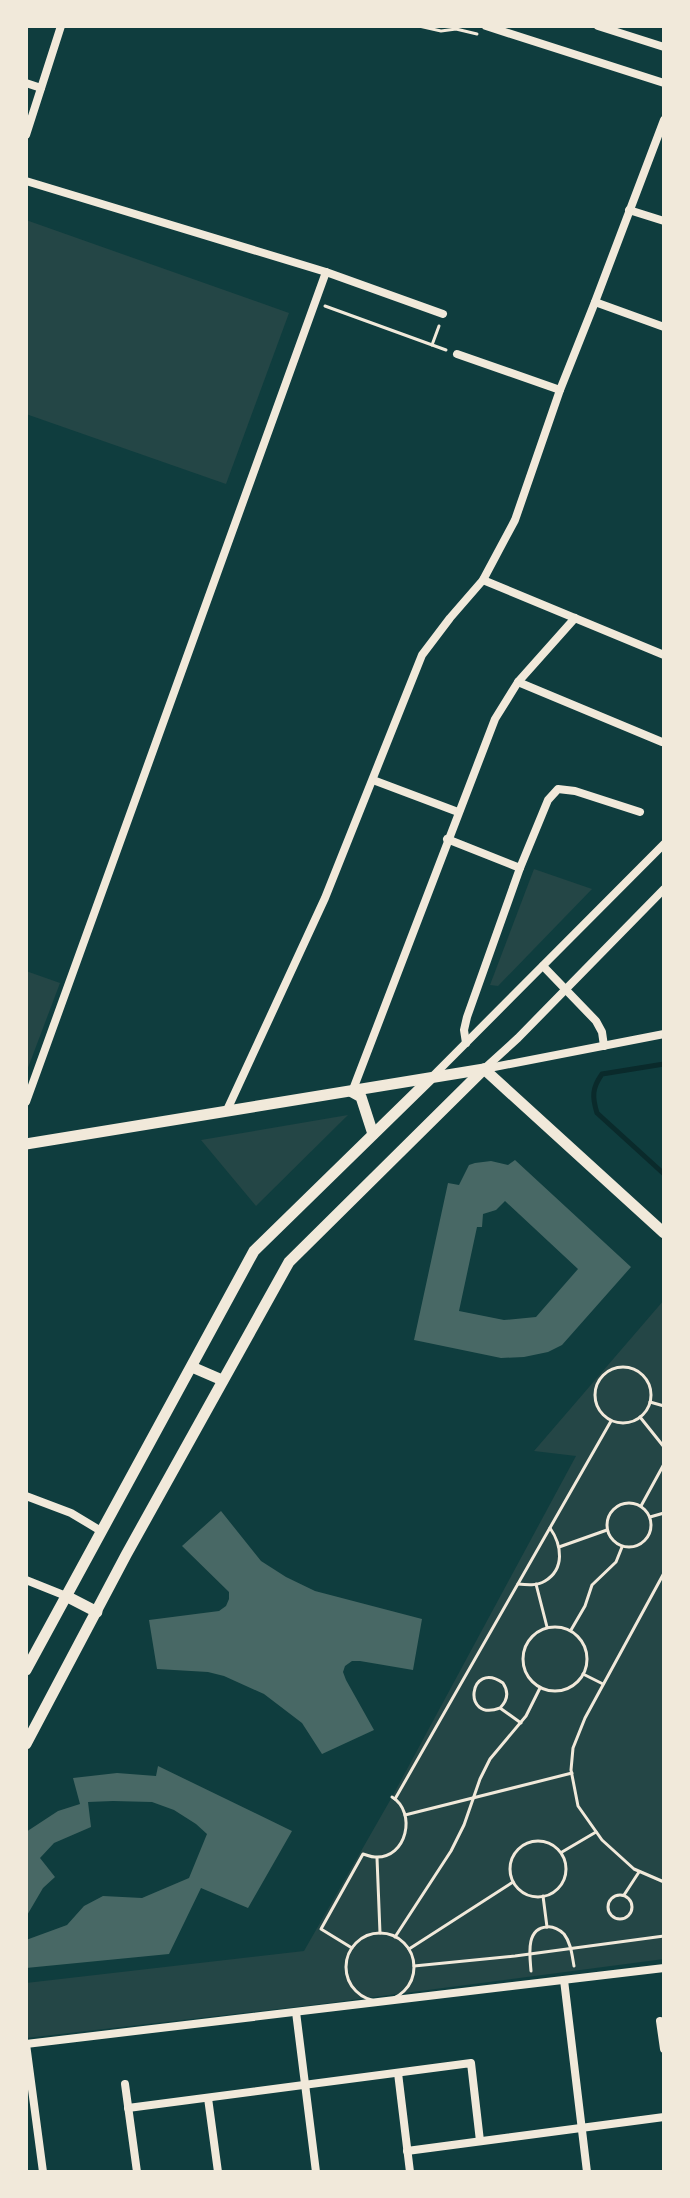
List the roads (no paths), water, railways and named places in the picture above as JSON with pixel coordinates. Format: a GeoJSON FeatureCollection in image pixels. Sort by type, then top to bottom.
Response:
{"type":"FeatureCollection","features":[{"type":"Feature","properties":{"kind":"street"},"geometry":{"type":"LineString","coordinates":[[26,135],[61,26]]}},
{"type":"Feature","properties":{"kind":"street"},"geometry":{"type":"LineString","coordinates":[[486,26],[664,83]]}},
{"type":"Feature","properties":{"kind":"street"},"geometry":{"type":"LineString","coordinates":[[598,26],[664,47]]}},
{"type":"Feature","properties":{"kind":"street"},"geometry":{"type":"LineString","coordinates":[[26,83],[41,88]]}},
{"type":"Feature","properties":{"kind":"street"},"geometry":{"type":"LineString","coordinates":[[227,1110],[325,898],[422,655],[483,580],[515,520],[560,390],[664,120]]}},
{"type":"Feature","properties":{"kind":"street"},"geometry":{"type":"LineString","coordinates":[[26,181],[326,272],[443,314]]}},
{"type":"Feature","properties":{"kind":"street"},"geometry":{"type":"LineString","coordinates":[[629,210],[664,221]]}},
{"type":"Feature","properties":{"kind":"street"},"geometry":{"type":"LineString","coordinates":[[26,1102],[326,272]]}},
{"type":"Feature","properties":{"kind":"street"},"geometry":{"type":"LineString","coordinates":[[595,302],[664,327]]}},
{"type":"Feature","properties":{"kind":"street"},"geometry":{"type":"LineString","coordinates":[[457,354],[560,390]]}},
{"type":"Feature","properties":{"kind":"street"},"geometry":{"type":"LineString","coordinates":[[483,580],[664,655]]}},
{"type":"Feature","properties":{"kind":"street"},"geometry":{"type":"LineString","coordinates":[[352,1092],[495,719],[518,682],[575,618]]}},
{"type":"Feature","properties":{"kind":"street"},"geometry":{"type":"LineString","coordinates":[[518,682],[662,742]]}},
{"type":"Feature","properties":{"kind":"street"},"geometry":{"type":"LineString","coordinates":[[373,780],[458,812]]}},
{"type":"Feature","properties":{"kind":"street"},"geometry":{"type":"LineString","coordinates":[[466,1043],[464,1030],[467,1017],[520,868],[548,800],[558,789],[575,791],[640,812]]}},
{"type":"Feature","properties":{"kind":"street"},"geometry":{"type":"LineString","coordinates":[[447,839],[520,868]]}},
{"type":"Feature","properties":{"kind":"street"},"geometry":{"type":"LineString","coordinates":[[26,1670],[254,1251],[664,844]]}},
{"type":"Feature","properties":{"kind":"street"},"geometry":{"type":"LineString","coordinates":[[26,1744],[289,1262],[518,1038],[664,889]]}},
{"type":"Feature","properties":{"kind":"street"},"geometry":{"type":"LineString","coordinates":[[543,966],[596,1021],[604,1046]]}},
{"type":"Feature","properties":{"kind":"street"},"geometry":{"type":"LineString","coordinates":[[26,1144],[430,1079],[664,1034]]}},
{"type":"Feature","properties":{"kind":"street"},"geometry":{"type":"LineString","coordinates":[[484,1069],[664,1233]]}},
{"type":"Feature","properties":{"kind":"street"},"geometry":{"type":"LineString","coordinates":[[352,1092],[361,1097],[373,1134]]}},
{"type":"Feature","properties":{"kind":"street"},"geometry":{"type":"LineString","coordinates":[[192,1367],[222,1380]]}},
{"type":"Feature","properties":{"kind":"street"},"geometry":{"type":"LineString","coordinates":[[26,1496],[71,1513],[101,1531]]}},
{"type":"Feature","properties":{"kind":"street"},"geometry":{"type":"LineString","coordinates":[[26,1580],[97,1612]]}},
{"type":"Feature","properties":{"kind":"street"},"geometry":{"type":"LineString","coordinates":[[43,2172],[26,2044],[664,1968]]}},
{"type":"Feature","properties":{"kind":"street"},"geometry":{"type":"LineString","coordinates":[[564,1980],[587,2172]]}},
{"type":"Feature","properties":{"kind":"street"},"geometry":{"type":"LineString","coordinates":[[296,2012],[316,2172]]}},
{"type":"Feature","properties":{"kind":"street"},"geometry":{"type":"LineString","coordinates":[[660,2021],[664,2049]]}},
{"type":"Feature","properties":{"kind":"street"},"geometry":{"type":"LineString","coordinates":[[128,2108],[471,2063],[480,2141]]}},
{"type":"Feature","properties":{"kind":"street"},"geometry":{"type":"LineString","coordinates":[[398,2073],[410,2172]]}},
{"type":"Feature","properties":{"kind":"street"},"geometry":{"type":"LineString","coordinates":[[125,2084],[137,2172]]}},
{"type":"Feature","properties":{"kind":"street"},"geometry":{"type":"LineString","coordinates":[[208,2098],[218,2172]]}},
{"type":"Feature","properties":{"kind":"street"},"geometry":{"type":"LineString","coordinates":[[407,2151],[664,2117]]}},
{"type":"Feature","properties":{"kind":"waterway"},"geometry":{"type":"LineString","coordinates":[[664,1064],[602,1074],[594,1097],[597,1113],[664,1174]]}}]}
